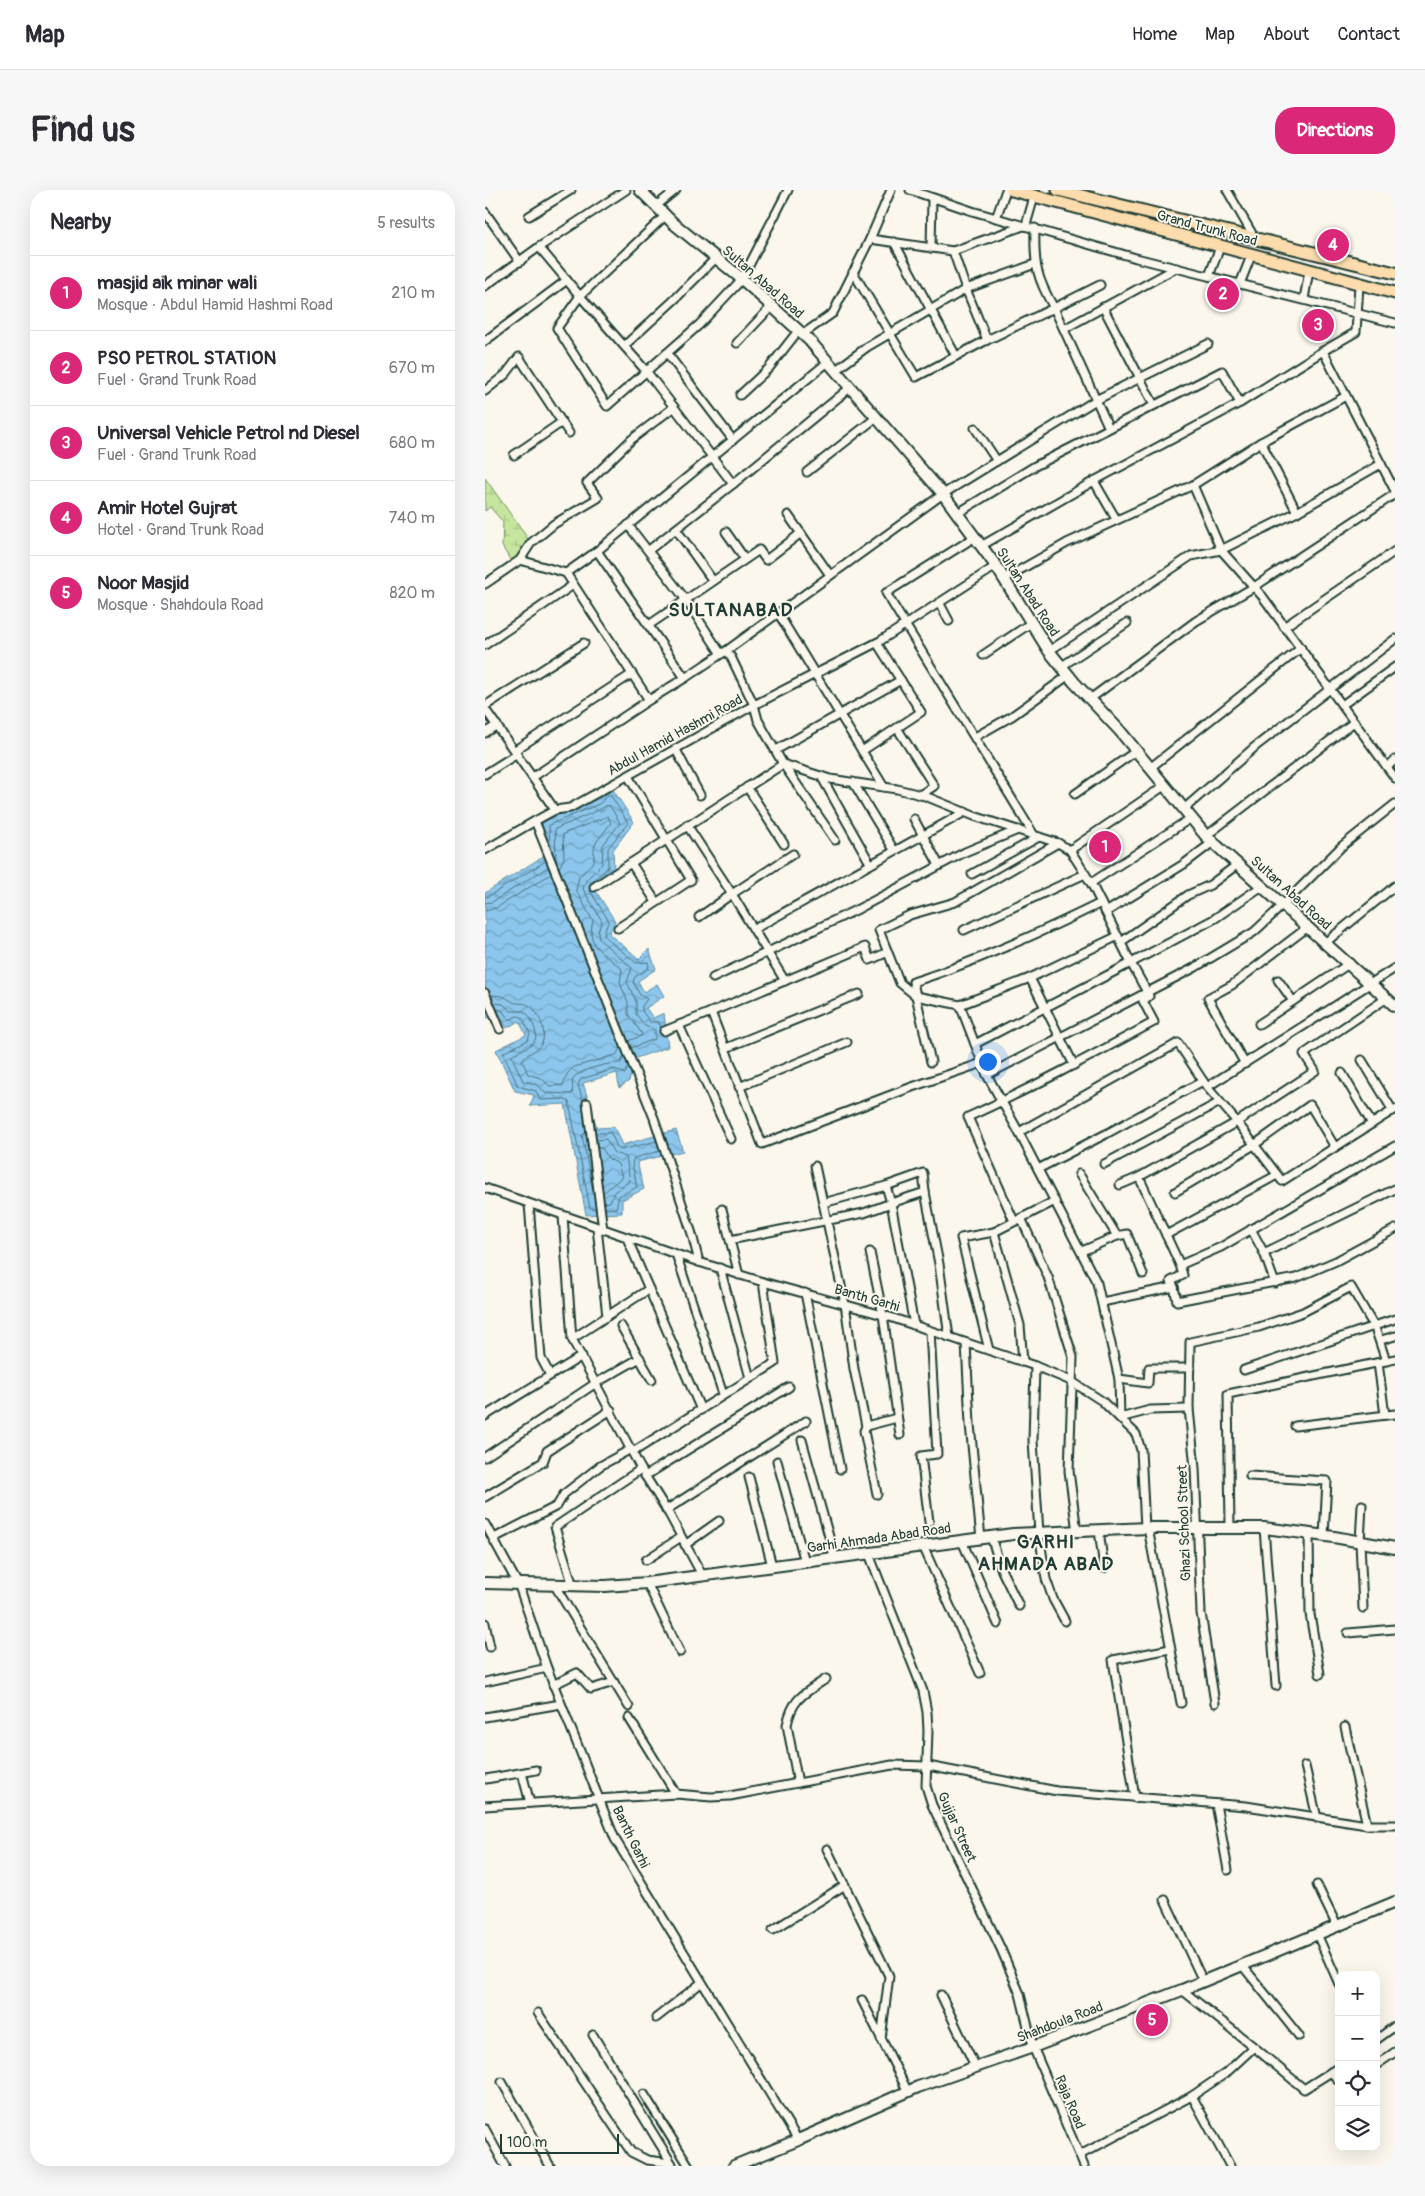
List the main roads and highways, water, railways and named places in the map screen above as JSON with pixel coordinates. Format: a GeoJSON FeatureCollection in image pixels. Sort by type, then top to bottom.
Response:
{"type":"FeatureCollection","features":[{"type":"Feature","properties":{"kind":"main road","name":"Grand Trunk Road"},"geometry":{"type":"LineString","coordinates":[[1012,190],[1251,256],[1395,293]]}},
{"type":"Feature","properties":{"kind":"main road","name":"Grand Trunk Road"},"geometry":{"type":"LineString","coordinates":[[1058,190],[1395,273]]}},
{"type":"Feature","properties":{"kind":"water"},"geometry":{"type":"Polygon","coordinates":[[[610,785],[634,822],[613,850],[614,869],[594,888],[615,921],[609,934],[639,959],[649,949],[656,969],[638,981],[644,992],[657,984],[664,996],[646,1008],[653,1018],[664,1013],[668,1047],[636,1058],[629,1081],[619,1088],[617,1073],[583,1083],[597,1128],[614,1127],[622,1145],[676,1130],[683,1151],[637,1162],[644,1189],[622,1200],[622,1213],[586,1215],[565,1104],[530,1106],[534,1095],[515,1091],[496,1050],[526,1035],[519,1021],[507,1028],[499,1013],[485,1019],[485,893],[545,855],[542,822],[597,799],[610,785]]]}},
{"type":"Feature","properties":{"kind":"place","name":"Amir Hotel Gujrat"},"geometry":{"type":"Point","coordinates":[1333,245]}},
{"type":"Feature","properties":{"kind":"place","name":"PSO PETROL STATION"},"geometry":{"type":"Point","coordinates":[1223,294]}},
{"type":"Feature","properties":{"kind":"place","name":"Universal Vehicle Petrol nd Diesel"},"geometry":{"type":"Point","coordinates":[1318,325]}},
{"type":"Feature","properties":{"kind":"place","name":"masjid aik minar wali"},"geometry":{"type":"Point","coordinates":[1105,847]}},
{"type":"Feature","properties":{"kind":"place","name":"Noor Masjid"},"geometry":{"type":"Point","coordinates":[1152,2020]}},
{"type":"Feature","properties":{"kind":"district","name":"SULTANABAD"},"geometry":{"type":"Point","coordinates":[731,610]}},
{"type":"Feature","properties":{"kind":"district","name":"GARHI AHMADA ABAD"},"geometry":{"type":"Point","coordinates":[1046,1553]}}]}
